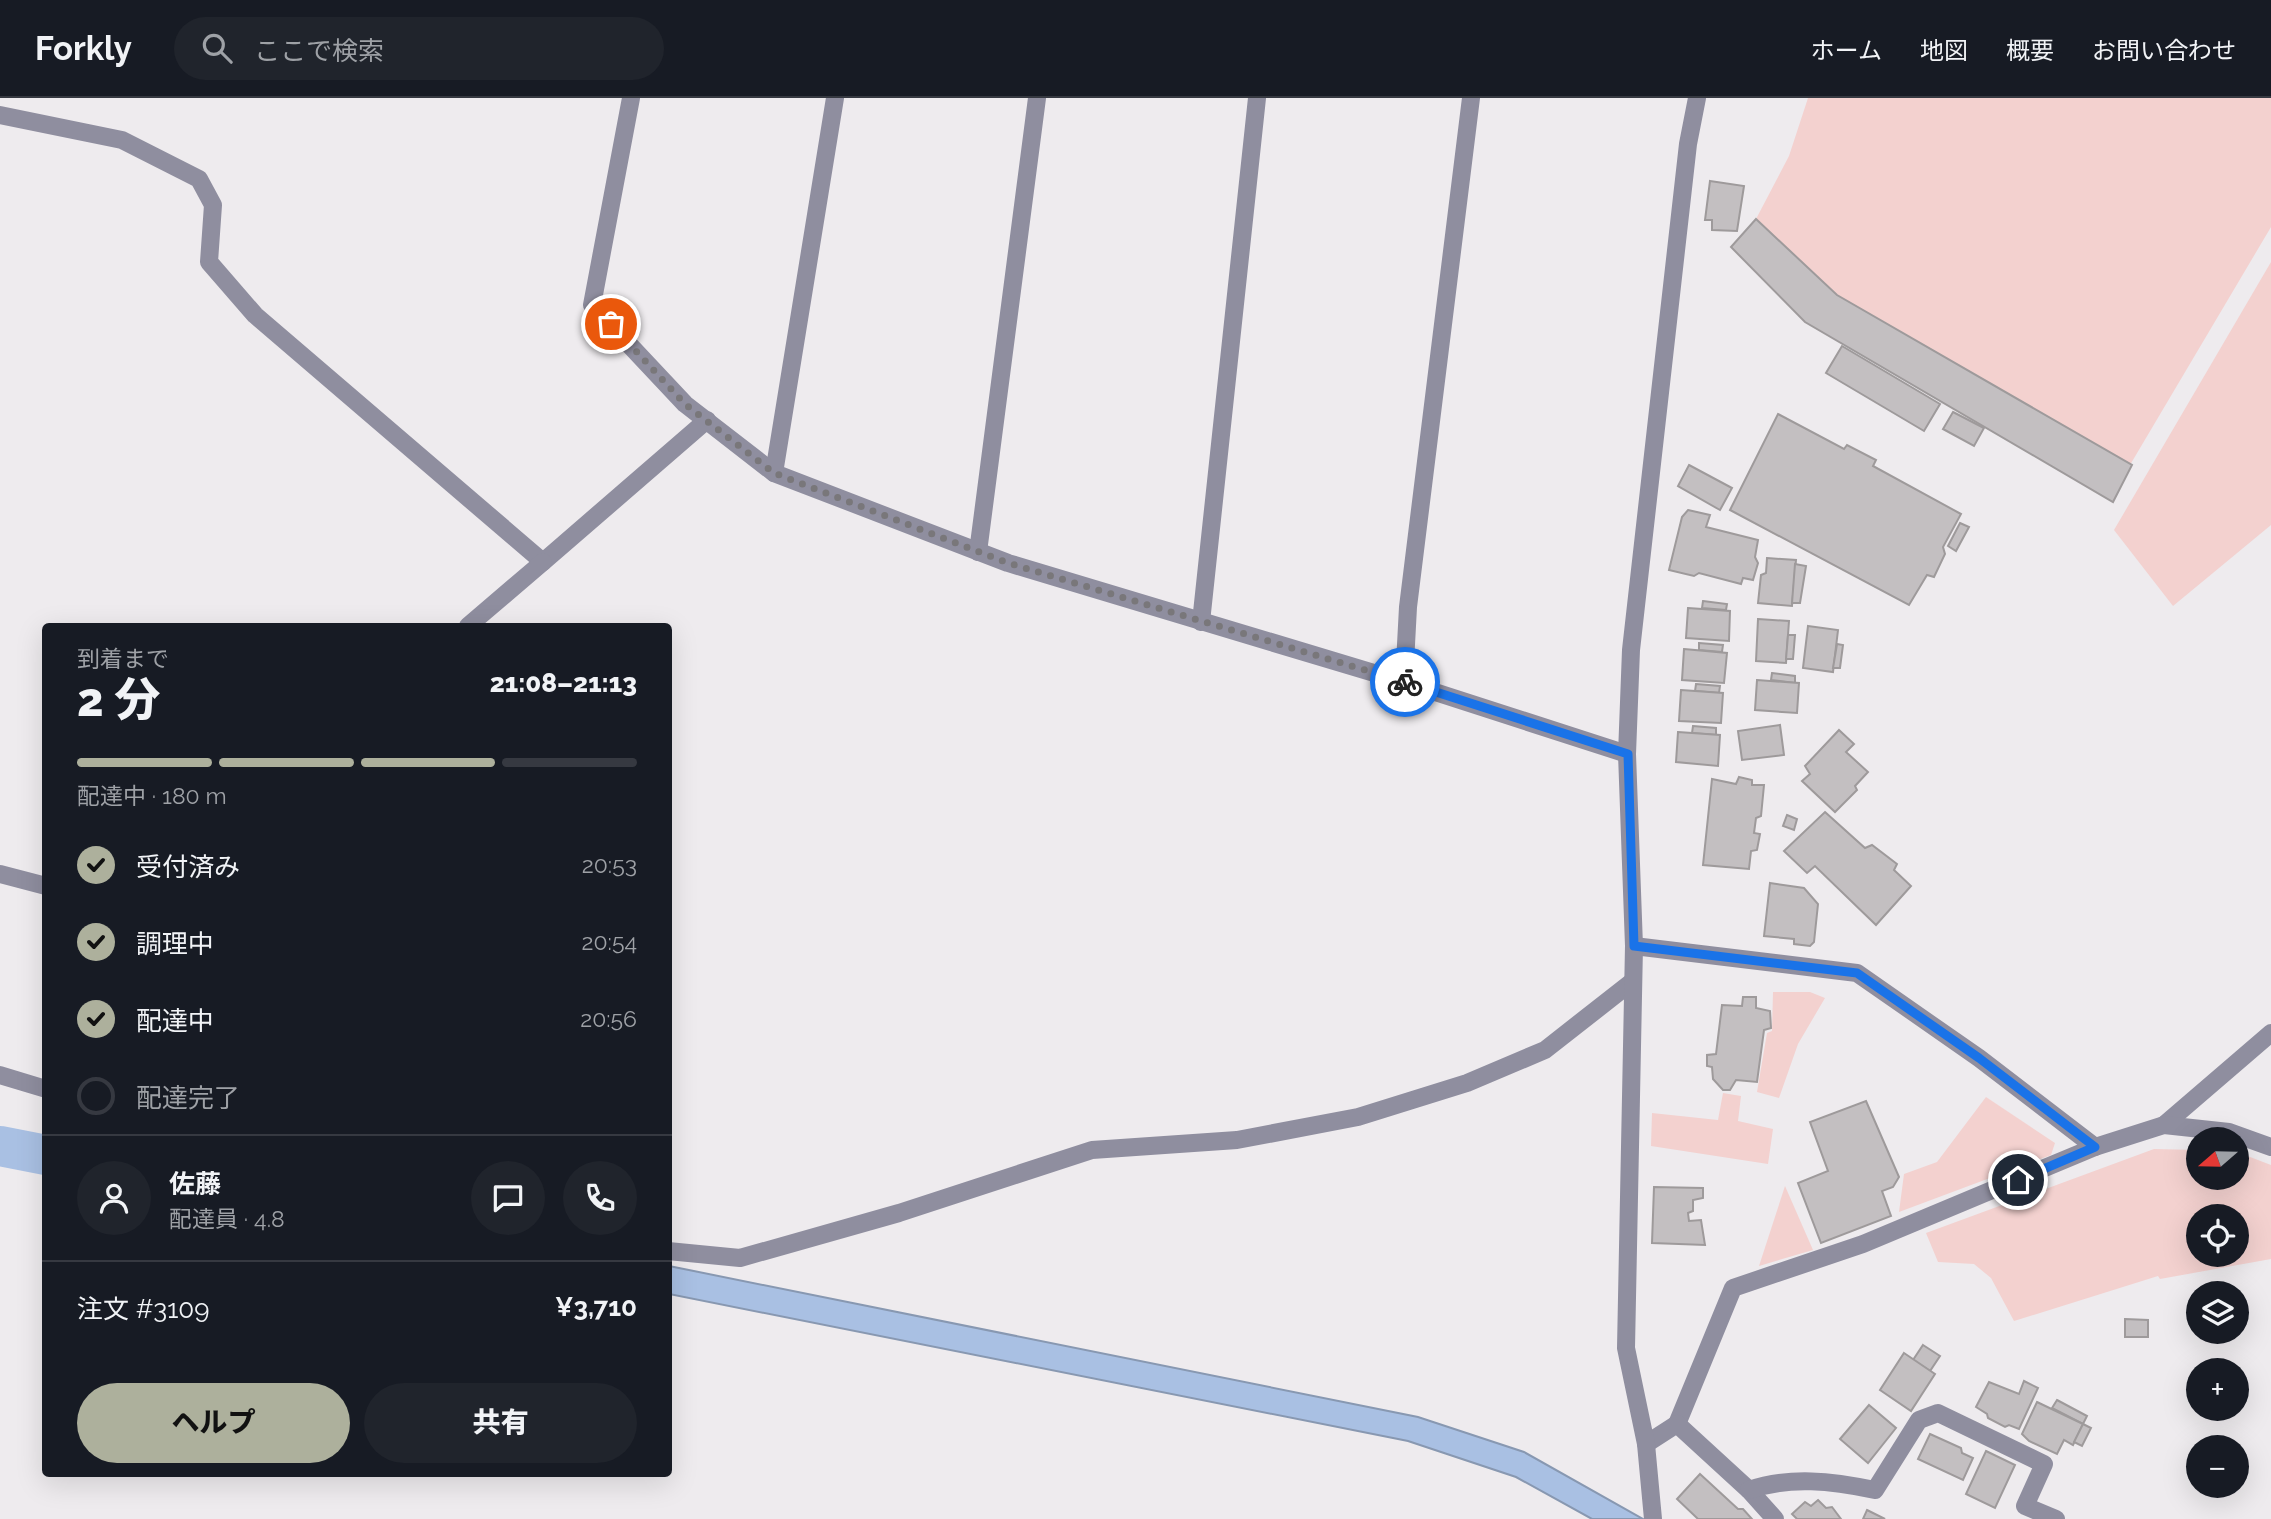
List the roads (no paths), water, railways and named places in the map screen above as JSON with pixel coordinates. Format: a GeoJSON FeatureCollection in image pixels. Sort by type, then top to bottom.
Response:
{"type":"FeatureCollection","features":[{"type":"Feature","properties":{"kind":"street"},"geometry":{"type":"LineString","coordinates":[[631,98],[592,304],[685,404],[774,473],[978,552],[1404,682],[1628,754]]}},
{"type":"Feature","properties":{"kind":"street"},"geometry":{"type":"LineString","coordinates":[[774,473],[835,98]]}},
{"type":"Feature","properties":{"kind":"street"},"geometry":{"type":"LineString","coordinates":[[978,552],[1037,98]]}},
{"type":"Feature","properties":{"kind":"street"},"geometry":{"type":"LineString","coordinates":[[1201,622],[1257,98]]}},
{"type":"Feature","properties":{"kind":"street"},"geometry":{"type":"LineString","coordinates":[[1404,682],[1408,607],[1471,98]]}},
{"type":"Feature","properties":{"kind":"street"},"geometry":{"type":"LineString","coordinates":[[1653,1518],[1646,1444],[1626,1348],[1634,946],[1628,754],[1631,650],[1688,144],[1697,98]]}},
{"type":"Feature","properties":{"kind":"street"},"geometry":{"type":"LineString","coordinates":[[0,115],[122,140],[199,179],[213,205],[209,262],[255,315],[542,562]]}},
{"type":"Feature","properties":{"kind":"street"},"geometry":{"type":"LineString","coordinates":[[471,623],[707,420]]}},
{"type":"Feature","properties":{"kind":"street"},"geometry":{"type":"LineString","coordinates":[[0,874],[42,885]]}},
{"type":"Feature","properties":{"kind":"street"},"geometry":{"type":"LineString","coordinates":[[1634,946],[1857,973],[1979,1058],[2095,1147]]}},
{"type":"Feature","properties":{"kind":"street"},"geometry":{"type":"LineString","coordinates":[[672,1251],[740,1258],[899,1213],[1092,1150],[1237,1140],[1358,1117],[1467,1083],[1545,1051],[1633,981]]}},
{"type":"Feature","properties":{"kind":"street"},"geometry":{"type":"LineString","coordinates":[[1646,1444],[1677,1424],[1732,1288],[1863,1244],[2095,1147],[2164,1125],[2271,1033]]}},
{"type":"Feature","properties":{"kind":"street"},"geometry":{"type":"LineString","coordinates":[[0,1075],[42,1088]]}},
{"type":"Feature","properties":{"kind":"street"},"geometry":{"type":"LineString","coordinates":[[2164,1125],[2229,1132],[2271,1147]]}},
{"type":"Feature","properties":{"kind":"street"},"geometry":{"type":"LineString","coordinates":[[1749,1490],[1776,1481],[1801,1481],[1875,1490],[1919,1420],[1938,1413],[2044,1464],[2025,1507],[2056,1519]]}},
{"type":"Feature","properties":{"kind":"street"},"geometry":{"type":"LineString","coordinates":[[1677,1424],[1749,1490],[1775,1519]]}},
{"type":"Feature","properties":{"kind":"water"},"geometry":{"type":"Polygon","coordinates":[[[672,1267],[1418,1417],[1524,1452],[1643,1519],[1592,1519],[1516,1477],[1408,1441],[672,1295],[672,1267]]]}},
{"type":"Feature","properties":{"kind":"waterway"},"geometry":{"type":"LineString","coordinates":[[0,1146],[42,1154]]}}]}
